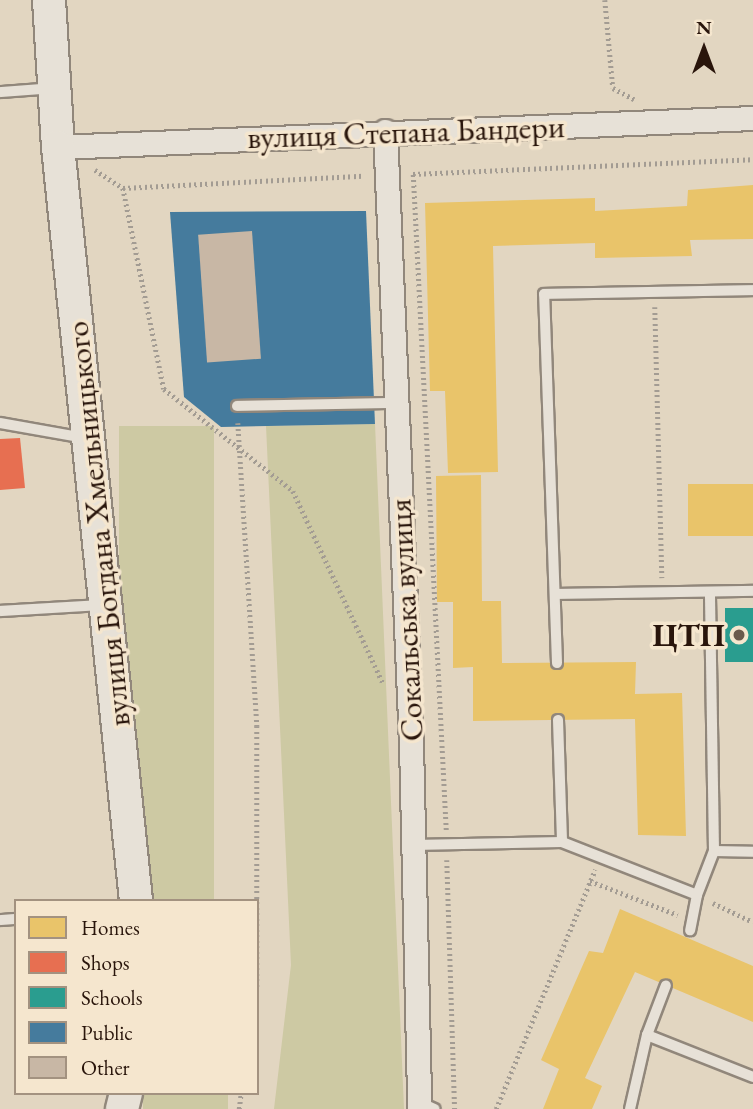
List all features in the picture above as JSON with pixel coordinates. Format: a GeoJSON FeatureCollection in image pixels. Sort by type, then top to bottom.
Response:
{"type":"FeatureCollection","features":[{"type":"Feature","properties":{"kind":"street","name":"вулиця Богдана Хмельницького"},"geometry":{"type":"LineString","coordinates":[[49,0],[58,147],[91,439],[136,899]]}},
{"type":"Feature","properties":{"kind":"street","name":"вулиця Степана Бандери"},"geometry":{"type":"LineString","coordinates":[[58,147],[384,131],[753,118]]}},
{"type":"Feature","properties":{"kind":"street","name":"Сокальська вулиця"},"geometry":{"type":"LineString","coordinates":[[384,131],[424,1107]]}},
{"type":"Feature","properties":{"kind":"lane"},"geometry":{"type":"LineString","coordinates":[[0,92],[55,88]]}},
{"type":"Feature","properties":{"kind":"lane"},"geometry":{"type":"LineString","coordinates":[[557,663],[558,594],[544,294],[753,290]]}},
{"type":"Feature","properties":{"kind":"lane"},"geometry":{"type":"LineString","coordinates":[[237,406],[396,403]]}},
{"type":"Feature","properties":{"kind":"lane"},"geometry":{"type":"LineString","coordinates":[[0,423],[91,439]]}},
{"type":"Feature","properties":{"kind":"lane"},"geometry":{"type":"LineString","coordinates":[[558,594],[753,591]]}},
{"type":"Feature","properties":{"kind":"lane"},"geometry":{"type":"LineString","coordinates":[[691,925],[696,895],[714,851],[710,593]]}},
{"type":"Feature","properties":{"kind":"lane"},"geometry":{"type":"LineString","coordinates":[[0,611],[107,604]]}},
{"type":"Feature","properties":{"kind":"lane"},"geometry":{"type":"LineString","coordinates":[[558,720],[562,842]]}},
{"type":"Feature","properties":{"kind":"lane"},"geometry":{"type":"LineString","coordinates":[[413,845],[562,842],[696,895]]}},
{"type":"Feature","properties":{"kind":"lane"},"geometry":{"type":"LineString","coordinates":[[714,851],[753,852]]}},
{"type":"Feature","properties":{"kind":"lane"},"geometry":{"type":"LineString","coordinates":[[630,1109],[647,1035],[666,985]]}},
{"type":"Feature","properties":{"kind":"lane"},"geometry":{"type":"LineString","coordinates":[[647,1035],[753,1077]]}},
{"type":"Feature","properties":{"kind":"path"},"geometry":{"type":"LineString","coordinates":[[605,0],[613,88],[675,121]]}},
{"type":"Feature","properties":{"kind":"path"},"geometry":{"type":"LineString","coordinates":[[58,147],[123,188],[753,159]]}},
{"type":"Feature","properties":{"kind":"path"},"geometry":{"type":"LineString","coordinates":[[413,174],[446,844],[455,1109]]}},
{"type":"Feature","properties":{"kind":"path"},"geometry":{"type":"LineString","coordinates":[[123,188],[164,389],[293,491],[388,692]]}},
{"type":"Feature","properties":{"kind":"path"},"geometry":{"type":"LineString","coordinates":[[654,292],[662,593]]}},
{"type":"Feature","properties":{"kind":"path"},"geometry":{"type":"LineString","coordinates":[[237,406],[257,726],[257,899]]}},
{"type":"Feature","properties":{"kind":"path"},"geometry":{"type":"LineString","coordinates":[[496,1109],[600,857]]}},
{"type":"Feature","properties":{"kind":"path"},"geometry":{"type":"LineString","coordinates":[[590,881],[691,925]]}},
{"type":"Feature","properties":{"kind":"path"},"geometry":{"type":"LineString","coordinates":[[696,895],[753,922]]}},
{"type":"Feature","properties":{"kind":"shaded area"},"geometry":{"type":"Polygon","coordinates":[[[375,424],[404,1109],[274,1109],[291,965],[266,426],[375,424]]]}},
{"type":"Feature","properties":{"kind":"shaded area"},"geometry":{"type":"Polygon","coordinates":[[[119,426],[214,426],[214,899],[119,899],[119,426]]]}},
{"type":"Feature","properties":{"kind":"shaded area"},"geometry":{"type":"Polygon","coordinates":[[[143,1095],[228,1095],[228,1109],[143,1109],[143,1095]]]}},
{"type":"Feature","properties":{"kind":"building: Homes"},"geometry":{"type":"Polygon","coordinates":[[[753,185],[753,239],[690,240],[692,256],[595,258],[595,243],[493,246],[498,472],[448,473],[445,391],[430,391],[425,203],[595,198],[595,211],[687,206],[688,190],[753,185]]]}},
{"type":"Feature","properties":{"kind":"building: Homes"},"geometry":{"type":"Polygon","coordinates":[[[481,475],[482,601],[501,601],[502,663],[636,662],[635,694],[682,693],[686,836],[638,835],[635,719],[473,721],[473,667],[453,668],[453,602],[437,602],[436,476],[481,475]]]}},
{"type":"Feature","properties":{"kind":"building: Homes"},"geometry":{"type":"Polygon","coordinates":[[[688,484],[753,484],[753,536],[688,536],[688,484]]]}},
{"type":"Feature","properties":{"kind":"building: Homes"},"geometry":{"type":"Polygon","coordinates":[[[620,909],[753,966],[753,1022],[635,972],[585,1078],[602,1086],[592,1109],[543,1109],[559,1069],[541,1060],[589,951],[603,953],[620,909]]]}},
{"type":"Feature","properties":{"kind":"building: Shops"},"geometry":{"type":"Polygon","coordinates":[[[20,438],[25,488],[0,490],[0,439],[20,438]]]}},
{"type":"Feature","properties":{"kind":"building: Schools","name":"ЦТП"},"geometry":{"type":"Polygon","coordinates":[[[725,608],[753,608],[753,662],[725,662],[725,608]]]}},
{"type":"Feature","properties":{"kind":"building: Public"},"geometry":{"type":"Polygon","coordinates":[[[366,211],[375,424],[221,427],[184,397],[170,212],[366,211]]]}},
{"type":"Feature","properties":{"kind":"building: Other"},"geometry":{"type":"Polygon","coordinates":[[[252,231],[261,359],[207,362],[198,235],[252,231]]]}},
{"type":"Feature","properties":{"kind":"place","name":"ЦТП"},"geometry":{"type":"Point","coordinates":[739,635]}}]}
